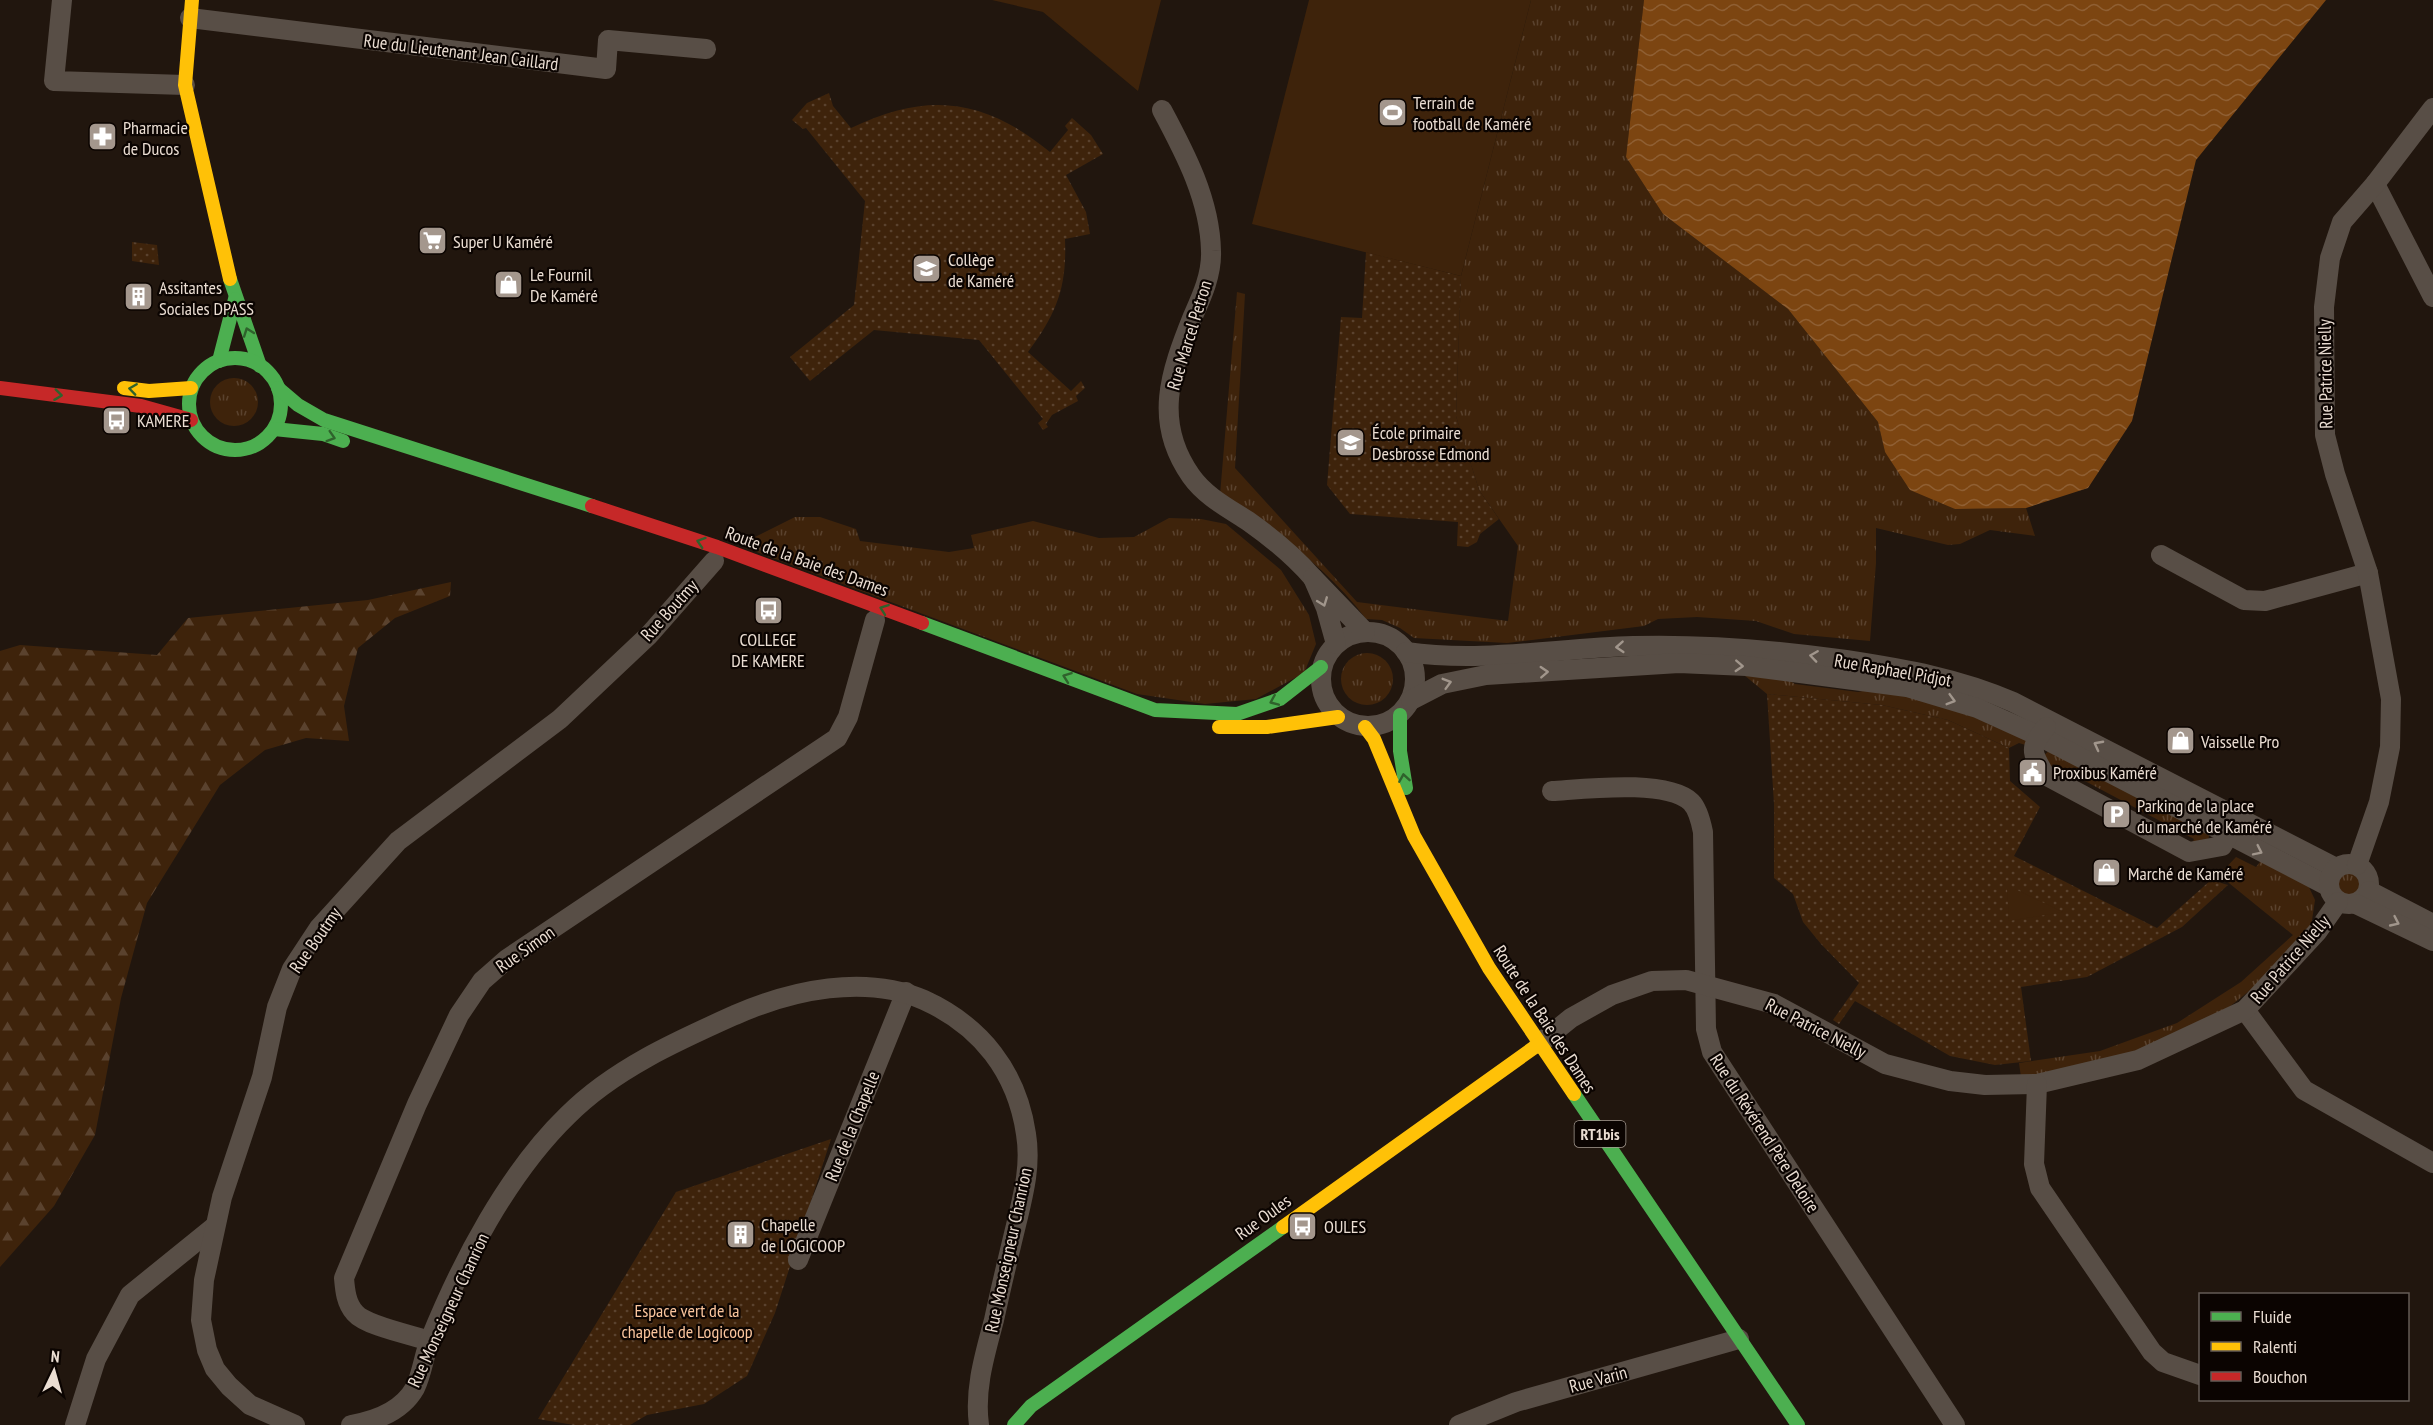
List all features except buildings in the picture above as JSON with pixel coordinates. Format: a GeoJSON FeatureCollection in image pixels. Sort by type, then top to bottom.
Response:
{"type":"FeatureCollection","features":[{"type":"Feature","properties":{"kind":"main road"},"geometry":{"type":"LineString","coordinates":[[191,9],[185,85],[236,299],[260,366],[278,388],[281,402],[274,429],[252,447],[225,450],[202,437],[191,420],[188,401],[191,388],[207,367],[233,358],[260,366]]}},
{"type":"Feature","properties":{"kind":"main road"},"geometry":{"type":"LineString","coordinates":[[219,361],[236,299]]}},
{"type":"Feature","properties":{"kind":"main road"},"geometry":{"type":"LineString","coordinates":[[105,385],[149,391],[191,388]]}},
{"type":"Feature","properties":{"kind":"main road"},"geometry":{"type":"LineString","coordinates":[[0,388],[141,406],[191,420]]}},
{"type":"Feature","properties":{"kind":"main road","name":"Route de la Baie des Dames"},"geometry":{"type":"LineString","coordinates":[[278,388],[298,405],[324,420],[717,547],[1155,710],[1237,714],[1280,699],[1322,667]]}},
{"type":"Feature","properties":{"kind":"main road"},"geometry":{"type":"LineString","coordinates":[[274,429],[323,434],[491,489]]}},
{"type":"Feature","properties":{"kind":"main road","name":"Route de la Baie des Dames"},"geometry":{"type":"LineString","coordinates":[[719,563],[1152,720],[1233,728],[1267,727],[1338,717]]}},
{"type":"Feature","properties":{"kind":"main road","name":"Route de la Baie des Dames"},"geometry":{"type":"LineString","coordinates":[[1405,707],[1400,751],[1414,836]]}},
{"type":"Feature","properties":{"kind":"main road","name":"Route de la Baie des Dames"},"geometry":{"type":"LineString","coordinates":[[1365,727],[1374,739],[1414,836],[1489,968],[1798,1425]]}},
{"type":"Feature","properties":{"kind":"main road","name":"Rue Oules"},"geometry":{"type":"LineString","coordinates":[[1014,1425],[1041,1399],[1539,1044]]}},
{"type":"Feature","properties":{"kind":"street"},"geometry":{"type":"LineString","coordinates":[[62,0],[54,81],[185,85]]}},
{"type":"Feature","properties":{"kind":"street","name":"Rue du Lieutenant Jean Caillard"},"geometry":{"type":"LineString","coordinates":[[191,9],[606,69],[608,40],[706,49]]}},
{"type":"Feature","properties":{"kind":"street","name":"Rue Patrice Nielly"},"geometry":{"type":"LineString","coordinates":[[2357,865],[2379,802],[2390,735],[2391,699],[2367,573],[2325,435],[2324,307],[2330,258],[2342,222],[2375,184],[2433,108]]}},
{"type":"Feature","properties":{"kind":"street","name":"Rue Marcel Petron"},"geometry":{"type":"LineString","coordinates":[[1162,110],[1194,171],[1211,251],[1206,285],[1187,332],[1169,393],[1168,415],[1172,441],[1202,490],[1278,543],[1365,632]]}},
{"type":"Feature","properties":{"kind":"street"},"geometry":{"type":"LineString","coordinates":[[2375,184],[2433,297]]}},
{"type":"Feature","properties":{"kind":"street"},"geometry":{"type":"LineString","coordinates":[[2161,555],[2244,600],[2265,601],[2367,573]]}},
{"type":"Feature","properties":{"kind":"street","name":"Rue Boutmy"},"geometry":{"type":"LineString","coordinates":[[295,1425],[250,1405],[215,1369],[207,1350],[201,1320],[204,1280],[214,1227],[262,1077],[277,1007],[292,969],[319,928],[398,842],[560,719],[649,635],[719,563]]}},
{"type":"Feature","properties":{"kind":"street","name":"Rue Marcel Petron"},"geometry":{"type":"LineString","coordinates":[[1313,578],[1326,608],[1335,644]]}},
{"type":"Feature","properties":{"kind":"street","name":"Rue Simon"},"geometry":{"type":"LineString","coordinates":[[430,1341],[373,1324],[355,1314],[346,1296],[344,1278],[417,1104],[459,1015],[471,995],[482,981],[507,959],[837,738],[848,717],[875,620]]}},
{"type":"Feature","properties":{"kind":"street"},"geometry":{"type":"LineString","coordinates":[[1365,632],[1388,636],[1407,652],[1415,675],[1405,707],[1389,722],[1365,727],[1351,724],[1338,717],[1322,695],[1322,667],[1335,644],[1354,634],[1365,632]]}},
{"type":"Feature","properties":{"kind":"street","name":"Rue Raphael Pidjot"},"geometry":{"type":"LineString","coordinates":[[1407,652],[1470,658],[1632,646],[1736,646],[1918,671],[1975,686],[2229,836],[2433,941]]}},
{"type":"Feature","properties":{"kind":"street","name":"Rue Raphael Pidjot"},"geometry":{"type":"LineString","coordinates":[[1405,707],[1442,684],[1485,675],[1679,663],[1746,666],[1907,687],[2045,728],[2336,868]]}},
{"type":"Feature","properties":{"kind":"street"},"geometry":{"type":"LineString","coordinates":[[2045,728],[2034,741],[2033,756],[2045,775],[2189,852],[2222,846],[2229,836]]}},
{"type":"Feature","properties":{"kind":"street","name":"Rue du Révérend Père Deloire"},"geometry":{"type":"LineString","coordinates":[[1552,791],[1654,789],[1678,794],[1692,803],[1703,832],[1706,1029],[1712,1052],[1955,1425]]}},
{"type":"Feature","properties":{"kind":"street"},"geometry":{"type":"LineString","coordinates":[[2336,868],[2343,865],[2357,865],[2369,879],[2348,896]]}},
{"type":"Feature","properties":{"kind":"street","name":"Rue Patrice Nielly"},"geometry":{"type":"LineString","coordinates":[[1539,1044],[1571,1018],[1612,995],[1652,981],[1686,980],[1774,1004],[1885,1064],[1950,1081],[1985,1085],[2037,1084],[2138,1060],[2245,1010],[2348,896],[2332,873],[2336,868]]}},
{"type":"Feature","properties":{"kind":"street","name":"Rue Raphael Pidjot"},"geometry":{"type":"LineString","coordinates":[[2348,896],[2433,924]]}},
{"type":"Feature","properties":{"kind":"street","name":"Rue Monseigneur Chanrion"},"geometry":{"type":"LineString","coordinates":[[351,1425],[391,1413],[414,1389],[430,1341],[495,1209],[532,1157],[567,1115],[608,1082],[678,1040],[770,1000],[820,990],[873,987],[906,992],[943,1009],[974,1031],[1002,1063],[1018,1101],[1026,1134],[1029,1168],[982,1369],[976,1405],[979,1425]]}},
{"type":"Feature","properties":{"kind":"street","name":"Rue de la Chapelle"},"geometry":{"type":"LineString","coordinates":[[798,1260],[906,992]]}},
{"type":"Feature","properties":{"kind":"street"},"geometry":{"type":"LineString","coordinates":[[2245,1010],[2304,1090],[2433,1163]]}},
{"type":"Feature","properties":{"kind":"street"},"geometry":{"type":"LineString","coordinates":[[2037,1084],[2034,1164],[2040,1188],[2152,1352],[2163,1362],[2199,1375]]}},
{"type":"Feature","properties":{"kind":"street"},"geometry":{"type":"LineString","coordinates":[[75,1425],[96,1359],[130,1295],[214,1227]]}},
{"type":"Feature","properties":{"kind":"street","name":"Rue Varin"},"geometry":{"type":"LineString","coordinates":[[1459,1425],[1516,1402],[1739,1339]]}},
{"type":"Feature","properties":{"kind":"green space"},"geometry":{"type":"Polygon","coordinates":[[[992,0],[1161,0],[1138,91],[1043,12],[992,0]]]}},
{"type":"Feature","properties":{"kind":"green space","name":"Terrain de football de Kaméré"},"geometry":{"type":"Polygon","coordinates":[[[1309,0],[1531,0],[1461,276],[1252,224],[1309,0]]]}},
{"type":"Feature","properties":{"kind":"green space"},"geometry":{"type":"Polygon","coordinates":[[[1531,0],[1644,0],[1626,157],[1663,214],[1788,309],[1878,422],[1885,452],[1955,509],[2026,508],[2035,536],[1990,530],[1960,544],[1948,545],[1876,528],[1876,563],[1870,641],[1794,634],[1756,621],[1697,617],[1658,619],[1644,626],[1507,643],[1414,638],[1400,628],[1382,620],[1366,619],[1351,600],[1317,566],[1260,522],[1220,495],[1237,292],[1245,294],[1235,468],[1357,602],[1508,621],[1518,546],[1479,490],[1456,416],[1461,276],[1531,0]]]}},
{"type":"Feature","properties":{"kind":"green space"},"geometry":{"type":"Polygon","coordinates":[[[829,93],[833,106],[851,128],[879,116],[930,105],[955,106],[1002,120],[1050,152],[1068,130],[1065,126],[1072,118],[1091,135],[1103,154],[1066,175],[1086,212],[1090,234],[1065,239],[1064,271],[1058,299],[1046,325],[1028,352],[1071,391],[1081,381],[1085,388],[1076,396],[1078,401],[1052,415],[1046,424],[1048,427],[1043,430],[1038,423],[1043,419],[979,340],[874,330],[810,381],[790,357],[854,305],[865,201],[806,128],[803,129],[792,120],[807,103],[829,93]]]}},
{"type":"Feature","properties":{"kind":"green space"},"geometry":{"type":"Polygon","coordinates":[[[132,242],[157,245],[159,265],[132,261],[132,242]]]}},
{"type":"Feature","properties":{"kind":"green space"},"geometry":{"type":"Polygon","coordinates":[[[1366,252],[1461,276],[1456,416],[1479,490],[1499,519],[1480,534],[1477,542],[1468,547],[1457,546],[1458,522],[1350,514],[1327,485],[1341,317],[1362,318],[1366,252]]]}},
{"type":"Feature","properties":{"kind":"green space"},"geometry":{"type":"Polygon","coordinates":[[[229,378],[239,378],[251,385],[258,397],[258,407],[251,419],[239,426],[229,426],[214,415],[210,407],[210,397],[221,382],[229,378]]]}},
{"type":"Feature","properties":{"kind":"green space"},"geometry":{"type":"Polygon","coordinates":[[[795,517],[820,517],[856,529],[860,541],[949,552],[974,548],[971,535],[1033,521],[1099,538],[1134,537],[1169,518],[1201,519],[1226,524],[1281,570],[1309,615],[1316,644],[1304,673],[1256,699],[1205,704],[1137,694],[743,547],[747,541],[795,517]]]}},
{"type":"Feature","properties":{"kind":"green space"},"geometry":{"type":"Polygon","coordinates":[[[451,582],[450,596],[395,618],[358,648],[344,706],[349,741],[306,738],[265,750],[220,785],[147,903],[121,998],[95,1135],[54,1206],[0,1267],[0,651],[20,645],[157,655],[188,618],[368,600],[451,582]]]}},
{"type":"Feature","properties":{"kind":"green space"},"geometry":{"type":"Polygon","coordinates":[[[1362,653],[1372,653],[1386,660],[1393,679],[1386,698],[1372,705],[1362,705],[1352,701],[1345,694],[1341,684],[1341,674],[1345,664],[1352,657],[1362,653]]]}},
{"type":"Feature","properties":{"kind":"green space"},"geometry":{"type":"Polygon","coordinates":[[[1744,675],[1782,676],[1795,684],[1858,692],[1876,688],[1912,695],[2024,735],[2029,746],[2019,743],[2009,748],[1948,720],[1882,705],[1767,694],[1744,675]]]}},
{"type":"Feature","properties":{"kind":"green space"},"geometry":{"type":"Polygon","coordinates":[[[1767,694],[1882,705],[1948,720],[2009,748],[2010,781],[2040,807],[2014,856],[2157,928],[2211,880],[2228,885],[2182,927],[2087,977],[2021,987],[2031,1061],[1995,1065],[1950,1056],[1855,1001],[1839,1024],[1833,1020],[1859,983],[1803,922],[1793,894],[1774,878],[1774,804],[1767,694]]]}},
{"type":"Feature","properties":{"kind":"green space"},"geometry":{"type":"Polygon","coordinates":[[[2049,751],[2209,835],[2208,843],[2189,852],[2194,839],[2053,764],[2045,775],[2044,755],[2049,751]]]}},
{"type":"Feature","properties":{"kind":"green space"},"geometry":{"type":"Polygon","coordinates":[[[2236,857],[2256,867],[2263,858],[2307,883],[2315,900],[2311,927],[2259,983],[2228,1008],[2157,1045],[2086,1066],[2021,1077],[2019,1063],[2100,1051],[2177,1023],[2241,982],[2293,935],[2219,875],[2236,857]]]}},
{"type":"Feature","properties":{"kind":"green space"},"geometry":{"type":"Polygon","coordinates":[[[2349,872],[2358,876],[2362,885],[2358,894],[2349,898],[2340,894],[2336,885],[2340,876],[2349,872]]]}},
{"type":"Feature","properties":{"kind":"green space"},"geometry":{"type":"Polygon","coordinates":[[[2007,889],[2015,889],[2063,912],[2009,921],[2007,889]]]}},
{"type":"Feature","properties":{"kind":"green space","name":"Espace vert de la chapelle de Logicoop"},"geometry":{"type":"Polygon","coordinates":[[[831,1139],[775,1313],[747,1376],[704,1404],[647,1415],[630,1425],[574,1425],[538,1419],[676,1192],[831,1139]]]}},
{"type":"Feature","properties":{"kind":"water"},"geometry":{"type":"Polygon","coordinates":[[[1644,0],[2326,0],[2196,160],[2132,421],[2088,488],[2026,508],[1955,509],[1910,490],[1885,452],[1878,422],[1788,309],[1663,214],[1626,157],[1644,0]]]}},
{"type":"Feature","properties":{"kind":"traffic: fast"},"geometry":{"type":"LineString","coordinates":[[230,279],[260,366]]}},
{"type":"Feature","properties":{"kind":"traffic: fast"},"geometry":{"type":"LineString","coordinates":[[219,361],[235,299]]}},
{"type":"Feature","properties":{"kind":"traffic: fast"},"geometry":{"type":"LineString","coordinates":[[235,358],[253,362],[267,372],[277,386],[281,404],[277,422],[267,436],[253,446],[235,450],[217,446],[203,436],[193,422],[189,404],[193,386],[203,372],[217,362],[235,358]]}},
{"type":"Feature","properties":{"kind":"traffic: fast"},"geometry":{"type":"LineString","coordinates":[[278,388],[298,405],[324,420],[592,506]]}},
{"type":"Feature","properties":{"kind":"traffic: fast"},"geometry":{"type":"LineString","coordinates":[[274,429],[323,434],[343,441]]}},
{"type":"Feature","properties":{"kind":"traffic: fast"},"geometry":{"type":"LineString","coordinates":[[922,623],[1155,710],[1237,714],[1280,699],[1321,667]]}},
{"type":"Feature","properties":{"kind":"traffic: fast"},"geometry":{"type":"LineString","coordinates":[[1400,715],[1400,751],[1406,788]]}},
{"type":"Feature","properties":{"kind":"traffic: fast"},"geometry":{"type":"LineString","coordinates":[[1574,1094],[1798,1425]]}},
{"type":"Feature","properties":{"kind":"traffic: fast"},"geometry":{"type":"LineString","coordinates":[[1014,1425],[1031,1406],[1283,1227]]}},
{"type":"Feature","properties":{"kind":"traffic: slow"},"geometry":{"type":"LineString","coordinates":[[192,0],[185,85],[230,279]]}},
{"type":"Feature","properties":{"kind":"traffic: slow"},"geometry":{"type":"LineString","coordinates":[[124,388],[149,391],[191,388]]}},
{"type":"Feature","properties":{"kind":"traffic: slow"},"geometry":{"type":"LineString","coordinates":[[1219,727],[1267,727],[1338,717]]}},
{"type":"Feature","properties":{"kind":"traffic: slow"},"geometry":{"type":"LineString","coordinates":[[1365,727],[1374,739],[1414,836],[1489,968],[1574,1094]]}},
{"type":"Feature","properties":{"kind":"traffic: slow"},"geometry":{"type":"LineString","coordinates":[[1283,1227],[1539,1044]]}},
{"type":"Feature","properties":{"kind":"traffic: jam"},"geometry":{"type":"LineString","coordinates":[[0,388],[141,406],[191,420]]}},
{"type":"Feature","properties":{"kind":"traffic: jam"},"geometry":{"type":"LineString","coordinates":[[592,506],[717,547],[922,623]]}},
{"type":"Feature","properties":{"kind":"place","name":"Terrain de football de Kaméré"},"geometry":{"type":"Point","coordinates":[1392,112]}},
{"type":"Feature","properties":{"kind":"place","name":"Pharmacie de Ducos"},"geometry":{"type":"Point","coordinates":[102,137]}},
{"type":"Feature","properties":{"kind":"place","name":"Super U Kaméré"},"geometry":{"type":"Point","coordinates":[432,241]}},
{"type":"Feature","properties":{"kind":"place","name":"Collège de Kaméré"},"geometry":{"type":"Point","coordinates":[927,269]}},
{"type":"Feature","properties":{"kind":"place","name":"Le Fournil De Kaméré"},"geometry":{"type":"Point","coordinates":[509,284]}},
{"type":"Feature","properties":{"kind":"place","name":"Assitantes Sociales DPASS"},"geometry":{"type":"Point","coordinates":[138,297]}},
{"type":"Feature","properties":{"kind":"place","name":"KAMERE"},"geometry":{"type":"Point","coordinates":[116,420]}},
{"type":"Feature","properties":{"kind":"place","name":"École primaire Desbrosse Edmond"},"geometry":{"type":"Point","coordinates":[1351,442]}},
{"type":"Feature","properties":{"kind":"place","name":"COLLEGE DE KAMERE"},"geometry":{"type":"Point","coordinates":[768,610]}},
{"type":"Feature","properties":{"kind":"place","name":"Vaisselle Pro"},"geometry":{"type":"Point","coordinates":[2180,741]}},
{"type":"Feature","properties":{"kind":"place","name":"Proxibus Kaméré"},"geometry":{"type":"Point","coordinates":[2032,772]}},
{"type":"Feature","properties":{"kind":"place","name":"Parking de la place du marché de Kaméré"},"geometry":{"type":"Point","coordinates":[2116,815]}},
{"type":"Feature","properties":{"kind":"place","name":"Marché de Kaméré"},"geometry":{"type":"Point","coordinates":[2107,873]}},
{"type":"Feature","properties":{"kind":"place","name":"OULES"},"geometry":{"type":"Point","coordinates":[1303,1226]}},
{"type":"Feature","properties":{"kind":"place","name":"Chapelle de LOGICOOP"},"geometry":{"type":"Point","coordinates":[740,1234]}}]}
